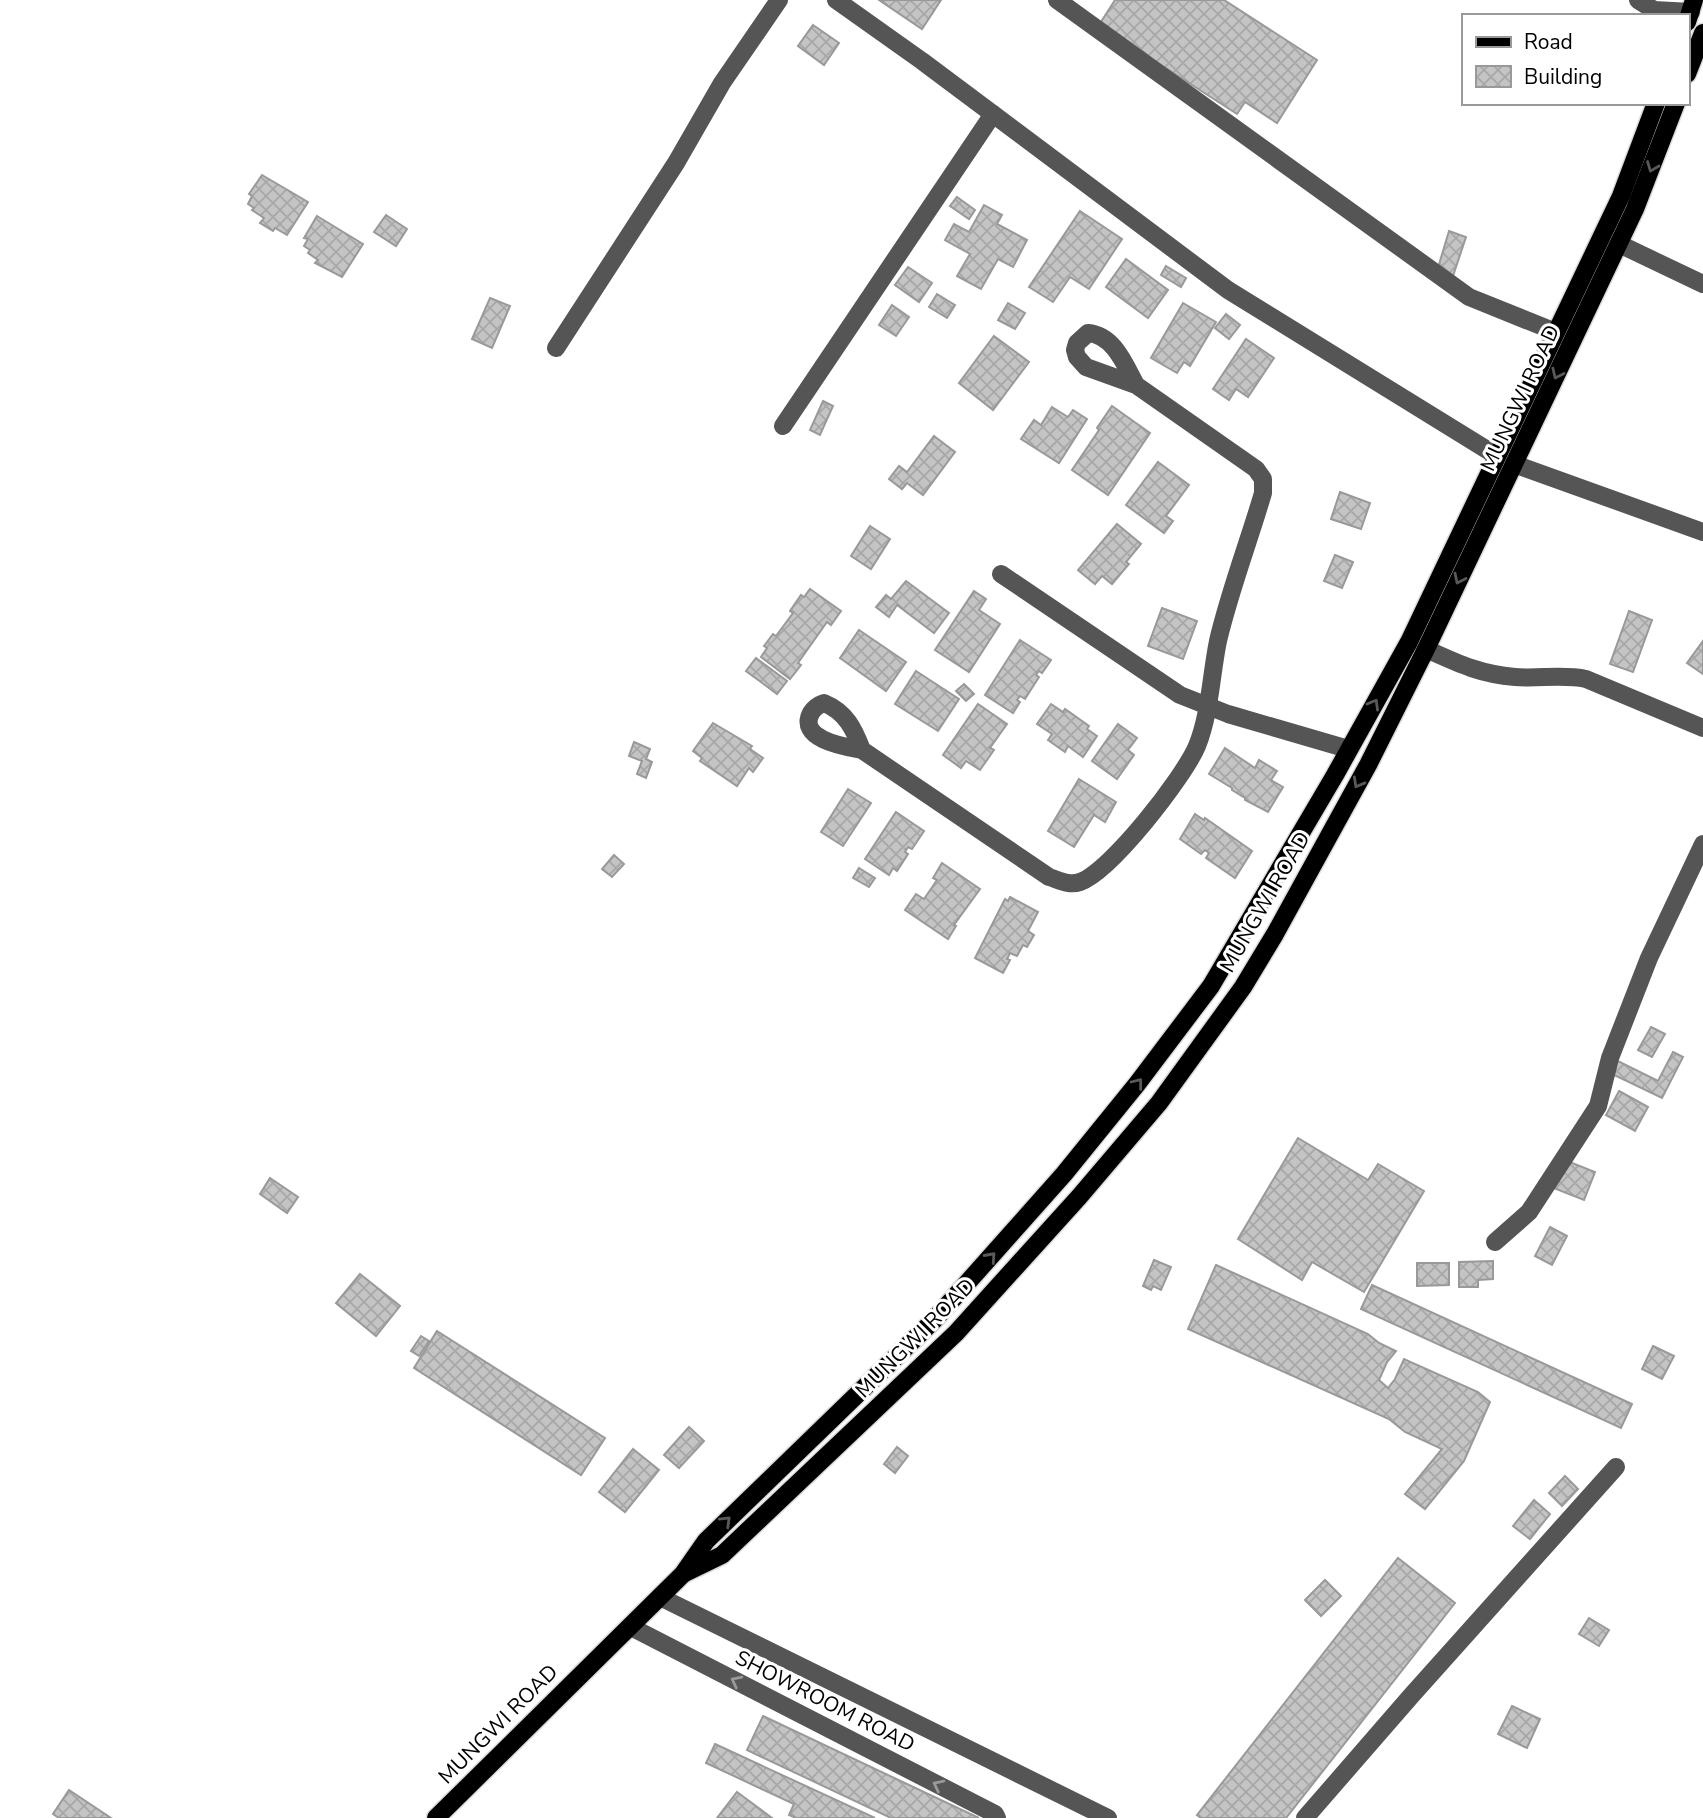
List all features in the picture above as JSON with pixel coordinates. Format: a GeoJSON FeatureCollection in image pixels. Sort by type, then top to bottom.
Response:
{"type":"FeatureCollection","features":[{"type":"Feature","properties":{"kind":"main road"},"geometry":{"type":"LineString","coordinates":[[1689,69],[1703,33]]}},
{"type":"Feature","properties":{"kind":"main road","name":"MUNGWI ROAD"},"geometry":{"type":"LineString","coordinates":[[436,1818],[683,1574],[706,1541],[935,1319],[1064,1174],[1211,986],[1409,642],[1621,195],[1655,105]]}},
{"type":"Feature","properties":{"kind":"main road","name":"MUNGWI ROAD"},"geometry":{"type":"LineString","coordinates":[[683,1574],[722,1555],[956,1333],[1079,1197],[1159,1102],[1243,988],[1368,765],[1426,649],[1619,244],[1675,105]]}},
{"type":"Feature","properties":{"kind":"street"},"geometry":{"type":"LineString","coordinates":[[556,348],[676,163],[722,83],[779,0]]}},
{"type":"Feature","properties":{"kind":"street"},"geometry":{"type":"LineString","coordinates":[[835,0],[1228,289],[1497,456]]}},
{"type":"Feature","properties":{"kind":"street"},"geometry":{"type":"LineString","coordinates":[[1057,0],[1469,297],[1556,332]]}},
{"type":"Feature","properties":{"kind":"street"},"geometry":{"type":"LineString","coordinates":[[1638,0],[1654,10],[1691,11]]}},
{"type":"Feature","properties":{"kind":"street"},"geometry":{"type":"LineString","coordinates":[[783,426],[993,114]]}},
{"type":"Feature","properties":{"kind":"street"},"geometry":{"type":"LineString","coordinates":[[1619,244],[1703,284]]}},
{"type":"Feature","properties":{"kind":"street"},"geometry":{"type":"LineString","coordinates":[[862,750],[1049,877],[1069,884],[1080,882],[1097,872],[1136,833],[1196,748],[1203,727],[1219,639],[1263,493],[1263,479],[1256,469],[1136,385]]}},
{"type":"Feature","properties":{"kind":"street"},"geometry":{"type":"LineString","coordinates":[[1514,464],[1703,532]]}},
{"type":"Feature","properties":{"kind":"street"},"geometry":{"type":"LineString","coordinates":[[1001,574],[1180,695],[1206,707],[1348,749]]}},
{"type":"Feature","properties":{"kind":"street"},"geometry":{"type":"LineString","coordinates":[[1426,649],[1475,671],[1516,677],[1586,679],[1703,728]]}},
{"type":"Feature","properties":{"kind":"street"},"geometry":{"type":"LineString","coordinates":[[1495,1242],[1529,1212],[1598,1106],[1610,1058],[1649,958],[1703,844]]}},
{"type":"Feature","properties":{"kind":"street"},"geometry":{"type":"LineString","coordinates":[[1305,1818],[1420,1685],[1616,1467]]}},
{"type":"Feature","properties":{"kind":"street"},"geometry":{"type":"LineString","coordinates":[[660,1597],[1108,1818]]}},
{"type":"Feature","properties":{"kind":"street","name":"SHOWROOM ROAD"},"geometry":{"type":"LineString","coordinates":[[631,1627],[995,1814],[997,1818]]}},
{"type":"Feature","properties":{"kind":"building"},"geometry":{"type":"Polygon","coordinates":[[[879,0],[941,0],[922,29],[879,0]]]}},
{"type":"Feature","properties":{"kind":"building"},"geometry":{"type":"Polygon","coordinates":[[[1115,0],[1224,0],[1317,60],[1277,123],[1245,102],[1237,114],[1099,25],[1115,0]]]}},
{"type":"Feature","properties":{"kind":"building"},"geometry":{"type":"Polygon","coordinates":[[[813,25],[839,43],[824,65],[798,46],[813,25]]]}},
{"type":"Feature","properties":{"kind":"building"},"geometry":{"type":"Polygon","coordinates":[[[262,175],[308,202],[287,235],[260,223],[264,218],[248,204],[252,196],[249,194],[262,175]]]}},
{"type":"Feature","properties":{"kind":"building"},"geometry":{"type":"Polygon","coordinates":[[[957,197],[975,210],[969,219],[950,206],[957,197]]]}},
{"type":"Feature","properties":{"kind":"building"},"geometry":{"type":"Polygon","coordinates":[[[984,205],[1002,215],[997,224],[1027,240],[1013,267],[998,259],[981,289],[957,276],[970,254],[945,240],[954,224],[969,232],[984,205]]]}},
{"type":"Feature","properties":{"kind":"building"},"geometry":{"type":"Polygon","coordinates":[[[1080,211],[1122,239],[1089,289],[1070,277],[1053,302],[1029,287],[1080,211]]]}},
{"type":"Feature","properties":{"kind":"building"},"geometry":{"type":"Polygon","coordinates":[[[386,215],[407,229],[396,246],[374,232],[386,215]]]}},
{"type":"Feature","properties":{"kind":"building"},"geometry":{"type":"Polygon","coordinates":[[[317,216],[363,244],[342,277],[315,263],[318,260],[308,253],[310,250],[304,246],[308,239],[304,238],[317,216]]]}},
{"type":"Feature","properties":{"kind":"building"},"geometry":{"type":"Polygon","coordinates":[[[1449,231],[1466,237],[1453,276],[1437,271],[1449,231]]]}},
{"type":"Feature","properties":{"kind":"building"},"geometry":{"type":"Polygon","coordinates":[[[1126,259],[1168,290],[1148,318],[1106,287],[1126,259]]]}},
{"type":"Feature","properties":{"kind":"building"},"geometry":{"type":"Polygon","coordinates":[[[1166,266],[1186,278],[1181,287],[1161,275],[1166,266]]]}},
{"type":"Feature","properties":{"kind":"building"},"geometry":{"type":"Polygon","coordinates":[[[908,267],[932,283],[919,302],[895,285],[908,267]]]}},
{"type":"Feature","properties":{"kind":"building"},"geometry":{"type":"Polygon","coordinates":[[[937,294],[955,305],[947,318],[929,307],[937,294]]]}},
{"type":"Feature","properties":{"kind":"building"},"geometry":{"type":"Polygon","coordinates":[[[490,298],[510,306],[492,348],[472,339],[490,298]]]}},
{"type":"Feature","properties":{"kind":"building"},"geometry":{"type":"Polygon","coordinates":[[[1008,303],[1025,313],[1015,329],[998,320],[1008,303]]]}},
{"type":"Feature","properties":{"kind":"building"},"geometry":{"type":"Polygon","coordinates":[[[1183,303],[1216,322],[1190,366],[1184,362],[1177,373],[1151,358],[1183,303]]]}},
{"type":"Feature","properties":{"kind":"building"},"geometry":{"type":"Polygon","coordinates":[[[892,305],[909,317],[896,336],[879,325],[892,305]]]}},
{"type":"Feature","properties":{"kind":"building"},"geometry":{"type":"Polygon","coordinates":[[[1226,314],[1240,325],[1229,339],[1215,328],[1226,314]]]}},
{"type":"Feature","properties":{"kind":"building"},"geometry":{"type":"Polygon","coordinates":[[[994,336],[1029,362],[993,410],[959,383],[994,336]]]}},
{"type":"Feature","properties":{"kind":"building"},"geometry":{"type":"Polygon","coordinates":[[[1246,339],[1274,358],[1248,397],[1236,389],[1229,400],[1213,389],[1246,339]]]}},
{"type":"Feature","properties":{"kind":"building"},"geometry":{"type":"Polygon","coordinates":[[[823,401],[833,406],[820,435],[810,430],[823,401]]]}},
{"type":"Feature","properties":{"kind":"building"},"geometry":{"type":"Polygon","coordinates":[[[1112,406],[1150,433],[1108,495],[1072,470],[1112,406]]]}},
{"type":"Feature","properties":{"kind":"building"},"geometry":{"type":"Polygon","coordinates":[[[1052,407],[1068,417],[1073,410],[1087,419],[1059,463],[1021,439],[1034,420],[1041,425],[1052,407]]]}},
{"type":"Feature","properties":{"kind":"building"},"geometry":{"type":"Polygon","coordinates":[[[934,436],[955,452],[923,495],[907,483],[902,489],[889,479],[899,466],[907,472],[934,436]]]}},
{"type":"Feature","properties":{"kind":"building"},"geometry":{"type":"Polygon","coordinates":[[[1158,462],[1189,485],[1166,516],[1173,521],[1164,533],[1126,505],[1158,462]]]}},
{"type":"Feature","properties":{"kind":"building"},"geometry":{"type":"Polygon","coordinates":[[[1340,492],[1370,503],[1361,529],[1331,519],[1340,492]]]}},
{"type":"Feature","properties":{"kind":"building"},"geometry":{"type":"Polygon","coordinates":[[[1117,524],[1141,544],[1112,584],[1102,576],[1095,584],[1078,570],[1117,524]]]}},
{"type":"Feature","properties":{"kind":"building"},"geometry":{"type":"Polygon","coordinates":[[[870,526],[890,539],[871,569],[851,556],[870,526]]]}},
{"type":"Feature","properties":{"kind":"building"},"geometry":{"type":"Polygon","coordinates":[[[1335,555],[1353,562],[1342,588],[1324,581],[1335,555]]]}},
{"type":"Feature","properties":{"kind":"building"},"geometry":{"type":"Polygon","coordinates":[[[906,581],[949,613],[934,633],[897,605],[889,617],[876,607],[886,595],[891,599],[906,581]]]}},
{"type":"Feature","properties":{"kind":"building"},"geometry":{"type":"Polygon","coordinates":[[[810,589],[841,611],[831,625],[827,622],[790,679],[761,657],[767,648],[764,646],[773,634],[776,636],[793,613],[790,611],[801,595],[804,597],[810,589]]]}},
{"type":"Feature","properties":{"kind":"building"},"geometry":{"type":"Polygon","coordinates":[[[974,591],[986,599],[979,610],[1000,624],[969,672],[935,650],[974,591]]]}},
{"type":"Feature","properties":{"kind":"building"},"geometry":{"type":"Polygon","coordinates":[[[1162,608],[1197,621],[1183,659],[1148,646],[1162,608]]]}},
{"type":"Feature","properties":{"kind":"building"},"geometry":{"type":"Polygon","coordinates":[[[1629,611],[1652,620],[1633,672],[1610,664],[1629,611]]]}},
{"type":"Feature","properties":{"kind":"building"},"geometry":{"type":"Polygon","coordinates":[[[859,630],[906,662],[886,691],[840,658],[859,630]]]}},
{"type":"Feature","properties":{"kind":"building"},"geometry":{"type":"Polygon","coordinates":[[[1020,640],[1051,660],[1042,673],[1039,671],[1036,675],[1039,677],[1025,699],[1020,696],[1017,700],[1020,702],[1013,713],[985,695],[1020,640]]]}},
{"type":"Feature","properties":{"kind":"building"},"geometry":{"type":"Polygon","coordinates":[[[1703,641],[1703,674],[1687,663],[1703,641]]]}},
{"type":"Feature","properties":{"kind":"building"},"geometry":{"type":"Polygon","coordinates":[[[756,658],[787,681],[777,694],[746,671],[756,658]]]}},
{"type":"Feature","properties":{"kind":"building"},"geometry":{"type":"Polygon","coordinates":[[[916,671],[959,699],[938,731],[895,704],[916,671]]]}},
{"type":"Feature","properties":{"kind":"building"},"geometry":{"type":"Polygon","coordinates":[[[964,684],[974,694],[966,701],[956,691],[964,684]]]}},
{"type":"Feature","properties":{"kind":"building"},"geometry":{"type":"Polygon","coordinates":[[[978,704],[1007,724],[990,748],[994,750],[980,770],[966,761],[961,768],[943,755],[978,704]]]}},
{"type":"Feature","properties":{"kind":"building"},"geometry":{"type":"Polygon","coordinates":[[[1051,704],[1063,712],[1065,709],[1089,726],[1087,729],[1097,736],[1083,757],[1068,746],[1065,752],[1048,740],[1052,734],[1037,724],[1051,704]]]}},
{"type":"Feature","properties":{"kind":"building"},"geometry":{"type":"Polygon","coordinates":[[[713,723],[752,746],[750,749],[763,758],[753,772],[749,768],[737,786],[700,761],[702,758],[693,751],[713,723]]]}},
{"type":"Feature","properties":{"kind":"building"},"geometry":{"type":"Polygon","coordinates":[[[1118,724],[1137,738],[1128,750],[1134,755],[1117,779],[1092,761],[1118,724]]]}},
{"type":"Feature","properties":{"kind":"building"},"geometry":{"type":"Polygon","coordinates":[[[634,742],[650,749],[646,759],[652,762],[646,778],[637,774],[642,761],[629,756],[634,742]]]}},
{"type":"Feature","properties":{"kind":"building"},"geometry":{"type":"Polygon","coordinates":[[[1225,748],[1255,768],[1259,760],[1277,771],[1271,780],[1283,787],[1268,812],[1245,800],[1232,788],[1209,774],[1225,748]]]}},
{"type":"Feature","properties":{"kind":"building"},"geometry":{"type":"Polygon","coordinates":[[[1079,779],[1116,802],[1105,822],[1094,815],[1074,847],[1048,831],[1079,779]]]}},
{"type":"Feature","properties":{"kind":"building"},"geometry":{"type":"Polygon","coordinates":[[[848,789],[871,803],[843,846],[821,832],[848,789]]]}},
{"type":"Feature","properties":{"kind":"building"},"geometry":{"type":"Polygon","coordinates":[[[896,812],[924,831],[912,849],[908,847],[905,852],[908,854],[897,871],[893,868],[889,875],[865,859],[896,812]]]}},
{"type":"Feature","properties":{"kind":"building"},"geometry":{"type":"Polygon","coordinates":[[[1195,814],[1252,851],[1235,878],[1206,858],[1209,853],[1205,850],[1201,854],[1180,839],[1195,814]]]}},
{"type":"Feature","properties":{"kind":"building"},"geometry":{"type":"Polygon","coordinates":[[[614,855],[624,864],[612,877],[602,869],[614,855]]]}},
{"type":"Feature","properties":{"kind":"building"},"geometry":{"type":"Polygon","coordinates":[[[942,863],[980,889],[954,925],[956,926],[948,939],[905,910],[916,894],[924,899],[937,880],[933,878],[942,863]]]}},
{"type":"Feature","properties":{"kind":"building"},"geometry":{"type":"Polygon","coordinates":[[[859,868],[875,878],[869,887],[853,878],[859,868]]]}},
{"type":"Feature","properties":{"kind":"building"},"geometry":{"type":"Polygon","coordinates":[[[1010,897],[1038,912],[1028,931],[1034,935],[1027,947],[1023,945],[1017,956],[1010,953],[1007,959],[1010,960],[1003,973],[975,958],[1005,899],[1008,901],[1010,897]]]}},
{"type":"Feature","properties":{"kind":"building"},"geometry":{"type":"Polygon","coordinates":[[[1651,1027],[1665,1034],[1652,1057],[1638,1050],[1651,1027]]]}},
{"type":"Feature","properties":{"kind":"building"},"geometry":{"type":"Polygon","coordinates":[[[1673,1052],[1683,1057],[1662,1098],[1610,1073],[1616,1060],[1658,1081],[1673,1052]]]}},
{"type":"Feature","properties":{"kind":"building"},"geometry":{"type":"Polygon","coordinates":[[[1619,1091],[1648,1107],[1635,1131],[1606,1115],[1619,1091]]]}},
{"type":"Feature","properties":{"kind":"building"},"geometry":{"type":"Polygon","coordinates":[[[1298,1138],[1368,1180],[1378,1164],[1424,1191],[1364,1292],[1312,1262],[1302,1280],[1238,1239],[1298,1138]]]}},
{"type":"Feature","properties":{"kind":"building"},"geometry":{"type":"Polygon","coordinates":[[[1562,1159],[1595,1172],[1584,1200],[1551,1187],[1562,1159]]]}},
{"type":"Feature","properties":{"kind":"building"},"geometry":{"type":"Polygon","coordinates":[[[270,1178],[298,1197],[287,1213],[260,1194],[270,1178]]]}},
{"type":"Feature","properties":{"kind":"building"},"geometry":{"type":"Polygon","coordinates":[[[1550,1227],[1567,1236],[1552,1265],[1535,1256],[1550,1227]]]}},
{"type":"Feature","properties":{"kind":"building"},"geometry":{"type":"Polygon","coordinates":[[[1154,1260],[1171,1267],[1161,1290],[1153,1286],[1151,1290],[1143,1286],[1154,1260]]]}},
{"type":"Feature","properties":{"kind":"building"},"geometry":{"type":"Polygon","coordinates":[[[1493,1261],[1493,1279],[1478,1280],[1478,1287],[1459,1287],[1459,1262],[1493,1261]]]}},
{"type":"Feature","properties":{"kind":"building"},"geometry":{"type":"Polygon","coordinates":[[[1417,1263],[1449,1263],[1449,1285],[1417,1286],[1417,1263]]]}},
{"type":"Feature","properties":{"kind":"building"},"geometry":{"type":"Polygon","coordinates":[[[1216,1265],[1368,1334],[1396,1351],[1387,1362],[1379,1380],[1388,1388],[1404,1359],[1478,1392],[1490,1402],[1464,1461],[1425,1509],[1405,1494],[1442,1449],[1405,1432],[1389,1419],[1188,1329],[1216,1265]]]}},
{"type":"Feature","properties":{"kind":"building"},"geometry":{"type":"Polygon","coordinates":[[[360,1274],[400,1306],[376,1336],[336,1303],[360,1274]]]}},
{"type":"Feature","properties":{"kind":"building"},"geometry":{"type":"Polygon","coordinates":[[[1372,1285],[1632,1404],[1621,1428],[1361,1309],[1372,1285]]]}},
{"type":"Feature","properties":{"kind":"building"},"geometry":{"type":"Polygon","coordinates":[[[437,1331],[605,1438],[581,1475],[414,1368],[437,1331]]]}},
{"type":"Feature","properties":{"kind":"building"},"geometry":{"type":"Polygon","coordinates":[[[421,1336],[429,1341],[419,1356],[411,1351],[421,1336]]]}},
{"type":"Feature","properties":{"kind":"building"},"geometry":{"type":"Polygon","coordinates":[[[1653,1346],[1674,1356],[1662,1379],[1642,1369],[1653,1346]]]}},
{"type":"Feature","properties":{"kind":"building"},"geometry":{"type":"Polygon","coordinates":[[[689,1427],[704,1441],[679,1468],[664,1455],[689,1427]]]}},
{"type":"Feature","properties":{"kind":"building"},"geometry":{"type":"Polygon","coordinates":[[[897,1447],[908,1456],[895,1473],[884,1464],[897,1447]]]}},
{"type":"Feature","properties":{"kind":"building"},"geometry":{"type":"Polygon","coordinates":[[[633,1449],[659,1470],[625,1512],[599,1492],[633,1449]]]}},
{"type":"Feature","properties":{"kind":"building"},"geometry":{"type":"Polygon","coordinates":[[[1565,1476],[1578,1489],[1562,1506],[1549,1493],[1565,1476]]]}},
{"type":"Feature","properties":{"kind":"building"},"geometry":{"type":"Polygon","coordinates":[[[1534,1500],[1550,1514],[1530,1539],[1513,1526],[1534,1500]]]}},
{"type":"Feature","properties":{"kind":"building"},"geometry":{"type":"Polygon","coordinates":[[[1398,1558],[1455,1603],[1286,1818],[1201,1818],[1197,1815],[1398,1558]]]}},
{"type":"Feature","properties":{"kind":"building"},"geometry":{"type":"Polygon","coordinates":[[[1325,1580],[1341,1596],[1321,1616],[1305,1600],[1325,1580]]]}},
{"type":"Feature","properties":{"kind":"building"},"geometry":{"type":"Polygon","coordinates":[[[1589,1618],[1609,1630],[1599,1646],[1579,1634],[1589,1618]]]}},
{"type":"Feature","properties":{"kind":"building"},"geometry":{"type":"Polygon","coordinates":[[[1512,1706],[1540,1719],[1527,1748],[1498,1734],[1512,1706]]]}},
{"type":"Feature","properties":{"kind":"building"},"geometry":{"type":"Polygon","coordinates":[[[763,1716],[979,1818],[891,1818],[747,1750],[763,1716]]]}},
{"type":"Feature","properties":{"kind":"building"},"geometry":{"type":"Polygon","coordinates":[[[715,1744],[875,1818],[796,1818],[789,1815],[794,1804],[706,1763],[715,1744]]]}},
{"type":"Feature","properties":{"kind":"building"},"geometry":{"type":"Polygon","coordinates":[[[69,1790],[111,1818],[59,1818],[53,1814],[69,1790]]]}},
{"type":"Feature","properties":{"kind":"building"},"geometry":{"type":"Polygon","coordinates":[[[737,1792],[772,1818],[717,1818],[737,1792]]]}}]}
